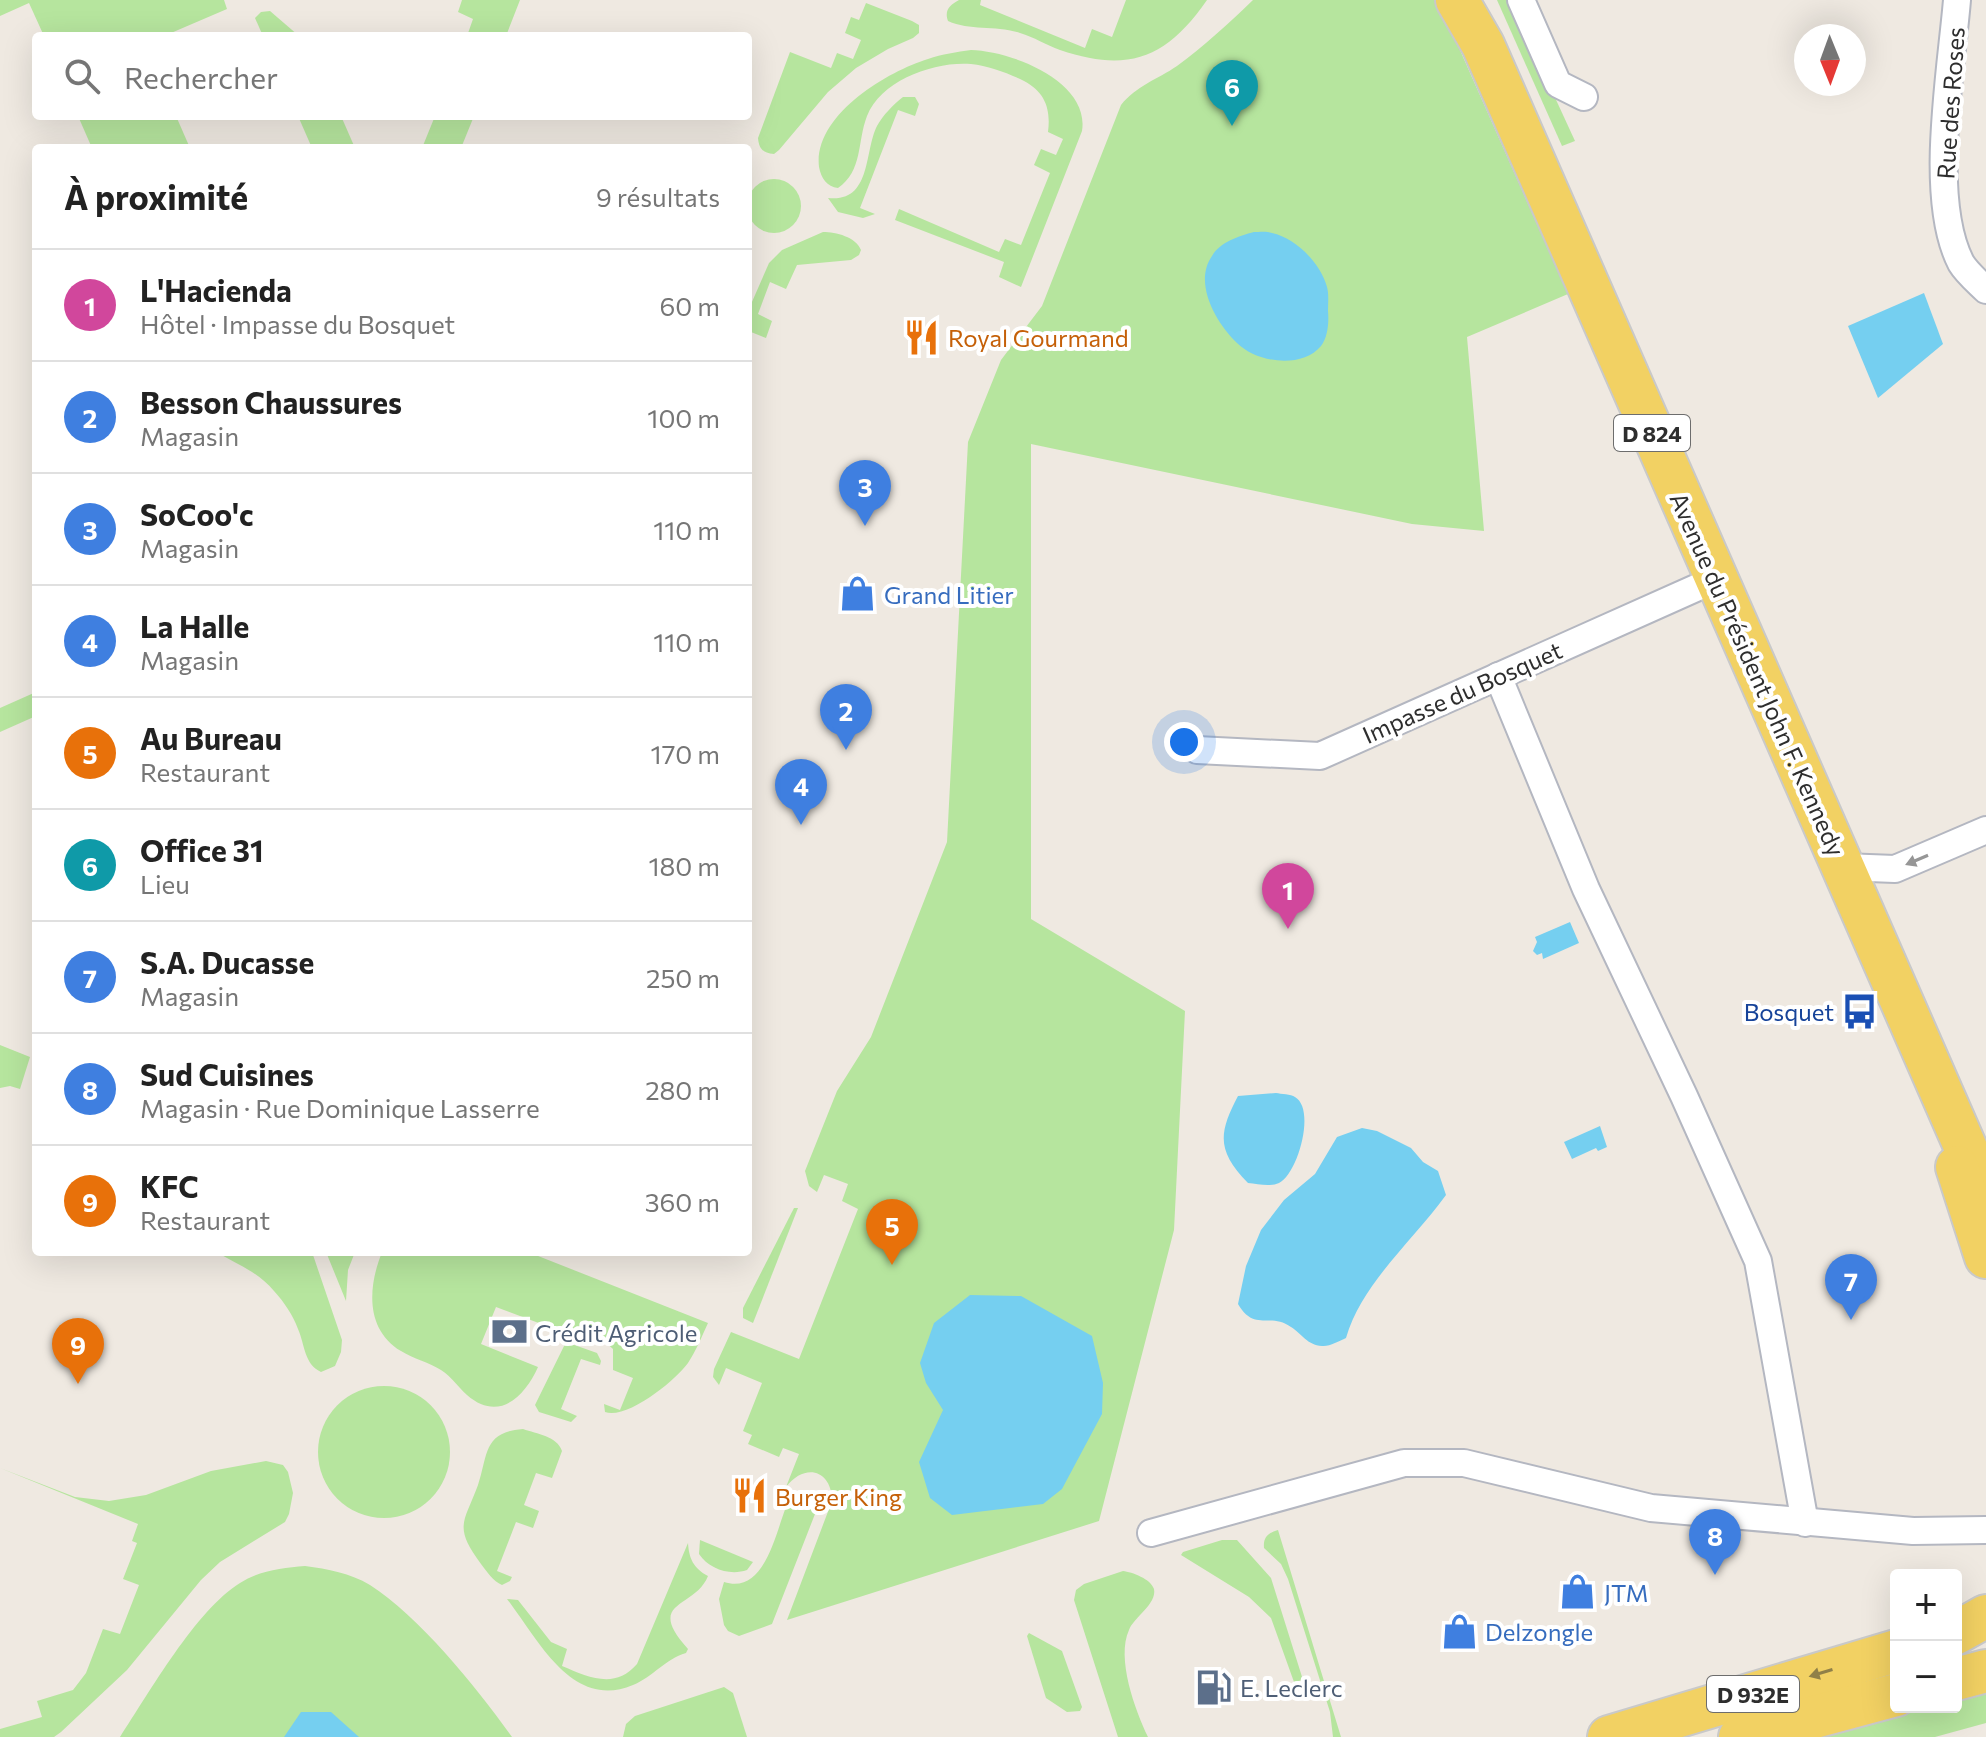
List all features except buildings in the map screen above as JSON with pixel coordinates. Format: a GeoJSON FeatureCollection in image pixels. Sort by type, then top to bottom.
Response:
{"type":"FeatureCollection","features":[{"type":"Feature","properties":{"kind":"main road","name":"Avenue du Président John F. Kennedy"},"geometry":{"type":"LineString","coordinates":[[1457,0],[1483,45],[1986,1194]]}},
{"type":"Feature","properties":{"kind":"main road","name":"Avenue du Président John F. Kennedy"},"geometry":{"type":"LineString","coordinates":[[1920,1043],[1986,1257]]}},
{"type":"Feature","properties":{"kind":"main road"},"geometry":{"type":"LineString","coordinates":[[1962,1630],[1986,1616]]}},
{"type":"Feature","properties":{"kind":"main road","name":"D 932E"},"geometry":{"type":"LineString","coordinates":[[1609,1737],[1890,1653]]}},
{"type":"Feature","properties":{"kind":"main road"},"geometry":{"type":"LineString","coordinates":[[1962,1677],[1986,1671]]}},
{"type":"Feature","properties":{"kind":"main road","name":"D 932E"},"geometry":{"type":"LineString","coordinates":[[1740,1737],[1890,1697]]}},
{"type":"Feature","properties":{"kind":"street"},"geometry":{"type":"LineString","coordinates":[[1521,0],[1558,84],[1584,97]]}},
{"type":"Feature","properties":{"kind":"street","name":"Rue des Roses"},"geometry":{"type":"LineString","coordinates":[[1957,0],[1943,171],[1947,217],[1962,264],[1986,290]]}},
{"type":"Feature","properties":{"kind":"street","name":"Impasse du Bosquet"},"geometry":{"type":"LineString","coordinates":[[1197,750],[1320,756],[1716,579]]}},
{"type":"Feature","properties":{"kind":"street"},"geometry":{"type":"LineString","coordinates":[[1498,676],[1586,889],[1758,1261],[1805,1523]]}},
{"type":"Feature","properties":{"kind":"street"},"geometry":{"type":"LineString","coordinates":[[1843,867],[1895,869],[1986,830]]}},
{"type":"Feature","properties":{"kind":"street"},"geometry":{"type":"LineString","coordinates":[[1151,1533],[1404,1463],[1464,1463],[1651,1508],[1913,1531],[1986,1530]]}},
{"type":"Feature","properties":{"kind":"green space"},"geometry":{"type":"Polygon","coordinates":[[[0,0],[224,0],[227,9],[173,32],[42,32],[29,3],[0,16],[0,0]]]}},
{"type":"Feature","properties":{"kind":"green space"},"geometry":{"type":"Polygon","coordinates":[[[462,0],[520,0],[508,32],[468,32],[473,19],[458,12],[462,0]]]}},
{"type":"Feature","properties":{"kind":"green space"},"geometry":{"type":"Polygon","coordinates":[[[959,0],[981,0],[980,5],[1085,48],[1092,29],[1112,37],[1126,0],[1207,0],[1192,20],[1160,48],[1126,60],[1106,60],[1060,50],[1011,31],[948,21],[949,8],[959,0]]]}},
{"type":"Feature","properties":{"kind":"green space"},"geometry":{"type":"Polygon","coordinates":[[[1253,0],[1435,0],[1440,5],[1568,294],[1467,337],[1484,531],[1412,524],[1031,444],[1031,919],[1185,1011],[1174,1230],[1099,1521],[787,1620],[832,1501],[831,1490],[822,1476],[809,1472],[793,1479],[786,1487],[799,1454],[783,1448],[779,1457],[748,1444],[752,1435],[743,1431],[762,1383],[726,1368],[719,1385],[713,1377],[714,1369],[731,1332],[799,1359],[858,1209],[842,1201],[848,1184],[824,1175],[817,1192],[809,1186],[805,1171],[837,1091],[871,1037],[947,842],[968,442],[1001,360],[1042,306],[1121,105],[1140,88],[1187,58],[1253,0]]]}},
{"type":"Feature","properties":{"kind":"green space"},"geometry":{"type":"Polygon","coordinates":[[[1497,0],[1510,0],[1575,141],[1562,146],[1497,0]]]}},
{"type":"Feature","properties":{"kind":"green space"},"geometry":{"type":"Polygon","coordinates":[[[866,3],[912,21],[919,25],[919,33],[856,68],[828,92],[779,150],[774,154],[764,151],[758,138],[790,52],[831,68],[837,53],[853,59],[861,40],[845,33],[851,17],[859,20],[866,3]]]}},
{"type":"Feature","properties":{"kind":"green space"},"geometry":{"type":"Polygon","coordinates":[[[270,11],[294,32],[261,32],[255,18],[261,12],[270,11]]]}},
{"type":"Feature","properties":{"kind":"green space"},"geometry":{"type":"Polygon","coordinates":[[[971,50],[1006,56],[1044,72],[1074,97],[1081,113],[1082,131],[1021,287],[999,277],[1004,262],[895,220],[899,209],[999,252],[1005,239],[1021,245],[1050,173],[1034,165],[1041,149],[1056,155],[1063,139],[1048,132],[1045,102],[1031,85],[998,70],[971,64],[942,66],[911,75],[884,92],[874,103],[864,126],[856,165],[846,181],[838,188],[831,186],[823,178],[819,167],[820,148],[828,130],[840,114],[873,85],[911,65],[971,50]]]}},
{"type":"Feature","properties":{"kind":"green space"},"geometry":{"type":"Polygon","coordinates":[[[903,97],[915,97],[919,104],[915,116],[898,110],[860,208],[875,214],[863,218],[838,212],[828,198],[842,197],[859,184],[877,126],[888,110],[903,97]]]}},
{"type":"Feature","properties":{"kind":"green space"},"geometry":{"type":"Polygon","coordinates":[[[80,120],[178,120],[188,144],[90,144],[80,120]]]}},
{"type":"Feature","properties":{"kind":"green space"},"geometry":{"type":"Polygon","coordinates":[[[300,120],[343,120],[353,144],[310,144],[300,120]]]}},
{"type":"Feature","properties":{"kind":"green space"},"geometry":{"type":"Polygon","coordinates":[[[433,120],[472,120],[463,144],[424,144],[433,120]]]}},
{"type":"Feature","properties":{"kind":"green space"},"geometry":{"type":"Polygon","coordinates":[[[764,181],[784,181],[799,196],[799,216],[784,231],[764,231],[752,220],[752,192],[764,181]]]}},
{"type":"Feature","properties":{"kind":"green space"},"geometry":{"type":"Polygon","coordinates":[[[823,232],[850,239],[861,250],[851,260],[797,265],[786,289],[770,282],[758,314],[772,321],[766,338],[752,332],[752,302],[769,263],[782,250],[823,232]]]}},
{"type":"Feature","properties":{"kind":"green space"},"geometry":{"type":"Polygon","coordinates":[[[32,694],[32,718],[0,732],[0,708],[32,694]]]}},
{"type":"Feature","properties":{"kind":"green space"},"geometry":{"type":"Polygon","coordinates":[[[0,1045],[30,1057],[20,1089],[10,1086],[0,1088],[0,1045]]]}},
{"type":"Feature","properties":{"kind":"green space"},"geometry":{"type":"Polygon","coordinates":[[[794,1208],[798,1208],[753,1323],[743,1318],[743,1308],[794,1208]]]}},
{"type":"Feature","properties":{"kind":"green space"},"geometry":{"type":"Polygon","coordinates":[[[223,1256],[313,1256],[342,1340],[335,1366],[321,1372],[315,1369],[288,1309],[268,1284],[223,1256]]]}},
{"type":"Feature","properties":{"kind":"green space"},"geometry":{"type":"Polygon","coordinates":[[[328,1256],[353,1256],[348,1270],[346,1301],[328,1256]]]}},
{"type":"Feature","properties":{"kind":"green space"},"geometry":{"type":"Polygon","coordinates":[[[380,1256],[538,1256],[708,1323],[691,1358],[673,1379],[638,1404],[614,1413],[605,1412],[604,1404],[620,1410],[633,1378],[613,1370],[613,1349],[584,1332],[567,1330],[551,1334],[552,1328],[496,1307],[481,1344],[538,1367],[518,1396],[500,1406],[490,1407],[467,1395],[441,1370],[389,1342],[375,1319],[372,1293],[380,1256]]]}},
{"type":"Feature","properties":{"kind":"green space"},"geometry":{"type":"Polygon","coordinates":[[[566,1342],[597,1353],[601,1361],[600,1365],[581,1359],[561,1409],[577,1416],[571,1422],[539,1412],[535,1405],[566,1342]]]}},
{"type":"Feature","properties":{"kind":"green space"},"geometry":{"type":"Polygon","coordinates":[[[384,1386],[409,1391],[431,1405],[445,1427],[450,1452],[445,1477],[431,1499],[409,1513],[384,1518],[359,1513],[337,1499],[323,1477],[318,1452],[323,1427],[337,1405],[359,1391],[384,1386]]]}},
{"type":"Feature","properties":{"kind":"green space"},"geometry":{"type":"Polygon","coordinates":[[[523,1429],[551,1439],[562,1451],[552,1478],[536,1473],[524,1505],[539,1511],[533,1528],[516,1522],[497,1571],[512,1577],[502,1585],[490,1576],[472,1551],[464,1524],[489,1447],[500,1435],[523,1429]]]}},
{"type":"Feature","properties":{"kind":"green space"},"geometry":{"type":"Polygon","coordinates":[[[266,1461],[283,1465],[288,1472],[293,1493],[285,1522],[220,1562],[201,1580],[127,1670],[61,1732],[54,1737],[0,1737],[0,1729],[42,1717],[37,1701],[73,1690],[86,1673],[103,1629],[120,1634],[139,1585],[123,1579],[137,1543],[132,1541],[138,1524],[0,1468],[75,1497],[109,1501],[146,1495],[211,1471],[266,1461]]]}},
{"type":"Feature","properties":{"kind":"green space"},"geometry":{"type":"Polygon","coordinates":[[[803,1496],[812,1502],[815,1514],[772,1624],[739,1636],[728,1631],[719,1599],[724,1582],[738,1584],[749,1580],[758,1571],[766,1560],[790,1500],[803,1496]]]}},
{"type":"Feature","properties":{"kind":"green space"},"geometry":{"type":"Polygon","coordinates":[[[1278,1530],[1341,1737],[1333,1737],[1330,1712],[1288,1579],[1281,1564],[1264,1548],[1267,1536],[1278,1530]]]}},
{"type":"Feature","properties":{"kind":"green space"},"geometry":{"type":"Polygon","coordinates":[[[700,1540],[753,1562],[747,1570],[740,1572],[720,1570],[708,1564],[699,1554],[700,1540]]]}},
{"type":"Feature","properties":{"kind":"green space"},"geometry":{"type":"Polygon","coordinates":[[[1222,1540],[1237,1540],[1271,1578],[1303,1680],[1294,1682],[1271,1618],[1249,1597],[1181,1555],[1222,1540]]]}},
{"type":"Feature","properties":{"kind":"green space"},"geometry":{"type":"Polygon","coordinates":[[[688,1543],[693,1562],[708,1576],[702,1587],[672,1613],[671,1622],[688,1649],[633,1685],[611,1690],[592,1688],[574,1680],[544,1651],[507,1599],[518,1600],[551,1642],[567,1649],[562,1666],[601,1679],[620,1677],[637,1664],[688,1543]]]}},
{"type":"Feature","properties":{"kind":"green space"},"geometry":{"type":"Polygon","coordinates":[[[305,1566],[355,1577],[389,1598],[447,1655],[512,1737],[120,1737],[190,1632],[223,1596],[240,1583],[264,1572],[305,1566]]]}},
{"type":"Feature","properties":{"kind":"green space"},"geometry":{"type":"Polygon","coordinates":[[[1123,1571],[1145,1579],[1154,1589],[1149,1605],[1129,1630],[1125,1655],[1133,1699],[1148,1737],[1118,1737],[1074,1600],[1076,1590],[1084,1584],[1123,1571]]]}},
{"type":"Feature","properties":{"kind":"green space"},"geometry":{"type":"Polygon","coordinates":[[[1029,1633],[1062,1651],[1082,1707],[1080,1711],[1067,1712],[1046,1698],[1027,1636],[1029,1633]]]}},
{"type":"Feature","properties":{"kind":"green space"},"geometry":{"type":"Polygon","coordinates":[[[724,1687],[733,1693],[747,1737],[623,1737],[626,1724],[635,1716],[724,1687]]]}},
{"type":"Feature","properties":{"kind":"green space"},"geometry":{"type":"Polygon","coordinates":[[[1986,1691],[1986,1723],[1935,1737],[1796,1737],[1890,1713],[1962,1713],[1962,1695],[1986,1691]]]}},
{"type":"Feature","properties":{"kind":"water"},"geometry":{"type":"Polygon","coordinates":[[[1254,232],[1270,232],[1290,240],[1306,253],[1324,278],[1328,296],[1327,334],[1321,346],[1303,358],[1279,361],[1246,350],[1229,335],[1210,302],[1205,278],[1215,251],[1225,243],[1254,232]]]}},
{"type":"Feature","properties":{"kind":"water"},"geometry":{"type":"Polygon","coordinates":[[[1924,293],[1943,344],[1878,398],[1848,326],[1924,293]]]}},
{"type":"Feature","properties":{"kind":"water"},"geometry":{"type":"Polygon","coordinates":[[[1570,922],[1579,943],[1543,959],[1542,953],[1537,955],[1533,951],[1537,942],[1535,937],[1570,922]]]}},
{"type":"Feature","properties":{"kind":"water"},"geometry":{"type":"Polygon","coordinates":[[[1276,1093],[1293,1096],[1301,1104],[1304,1127],[1298,1155],[1286,1177],[1279,1183],[1248,1183],[1226,1151],[1224,1132],[1227,1121],[1238,1096],[1276,1093]]]}},
{"type":"Feature","properties":{"kind":"water"},"geometry":{"type":"Polygon","coordinates":[[[1600,1126],[1607,1147],[1598,1151],[1596,1148],[1572,1159],[1564,1142],[1600,1126]]]}},
{"type":"Feature","properties":{"kind":"water"},"geometry":{"type":"Polygon","coordinates":[[[1362,1128],[1377,1131],[1411,1148],[1423,1162],[1438,1171],[1446,1195],[1376,1281],[1353,1318],[1346,1338],[1322,1346],[1308,1341],[1283,1323],[1250,1317],[1238,1304],[1246,1266],[1261,1230],[1284,1200],[1315,1174],[1337,1137],[1362,1128]]]}},
{"type":"Feature","properties":{"kind":"water"},"geometry":{"type":"Polygon","coordinates":[[[970,1295],[1021,1296],[1092,1336],[1103,1383],[1102,1414],[1062,1489],[1043,1504],[952,1515],[930,1498],[919,1462],[943,1410],[926,1383],[920,1363],[934,1323],[970,1295]]]}},
{"type":"Feature","properties":{"kind":"water"},"geometry":{"type":"Polygon","coordinates":[[[301,1712],[331,1712],[359,1737],[284,1737],[301,1712]]]}},
{"type":"Feature","properties":{"kind":"place","name":"Office 31"},"geometry":{"type":"Point","coordinates":[1232,126]}},
{"type":"Feature","properties":{"kind":"place","name":"Royal Gourmand"},"geometry":{"type":"Point","coordinates":[922,337]}},
{"type":"Feature","properties":{"kind":"place","name":"SoCoo'c"},"geometry":{"type":"Point","coordinates":[865,526]}},
{"type":"Feature","properties":{"kind":"place","name":"Grand Litier"},"geometry":{"type":"Point","coordinates":[858,594]}},
{"type":"Feature","properties":{"kind":"place","name":"Besson Chaussures"},"geometry":{"type":"Point","coordinates":[846,750]}},
{"type":"Feature","properties":{"kind":"place","name":"La Halle"},"geometry":{"type":"Point","coordinates":[801,825]}},
{"type":"Feature","properties":{"kind":"place","name":"L'Hacienda"},"geometry":{"type":"Point","coordinates":[1288,929]}},
{"type":"Feature","properties":{"kind":"place","name":"Bosquet"},"geometry":{"type":"Point","coordinates":[1860,1011]}},
{"type":"Feature","properties":{"kind":"place","name":"Au Bureau"},"geometry":{"type":"Point","coordinates":[892,1265]}},
{"type":"Feature","properties":{"kind":"place","name":"S.A. Ducasse"},"geometry":{"type":"Point","coordinates":[1851,1320]}},
{"type":"Feature","properties":{"kind":"place","name":"Crédit Agricole"},"geometry":{"type":"Point","coordinates":[509,1332]}},
{"type":"Feature","properties":{"kind":"place","name":"KFC"},"geometry":{"type":"Point","coordinates":[78,1384]}},
{"type":"Feature","properties":{"kind":"place","name":"Burger King"},"geometry":{"type":"Point","coordinates":[749,1496]}},
{"type":"Feature","properties":{"kind":"place","name":"Sud Cuisines"},"geometry":{"type":"Point","coordinates":[1715,1575]}},
{"type":"Feature","properties":{"kind":"place","name":"JTM"},"geometry":{"type":"Point","coordinates":[1578,1592]}},
{"type":"Feature","properties":{"kind":"place","name":"Delzongle"},"geometry":{"type":"Point","coordinates":[1459,1631]}},
{"type":"Feature","properties":{"kind":"place","name":"E. Leclerc"},"geometry":{"type":"Point","coordinates":[1214,1687]}}]}
